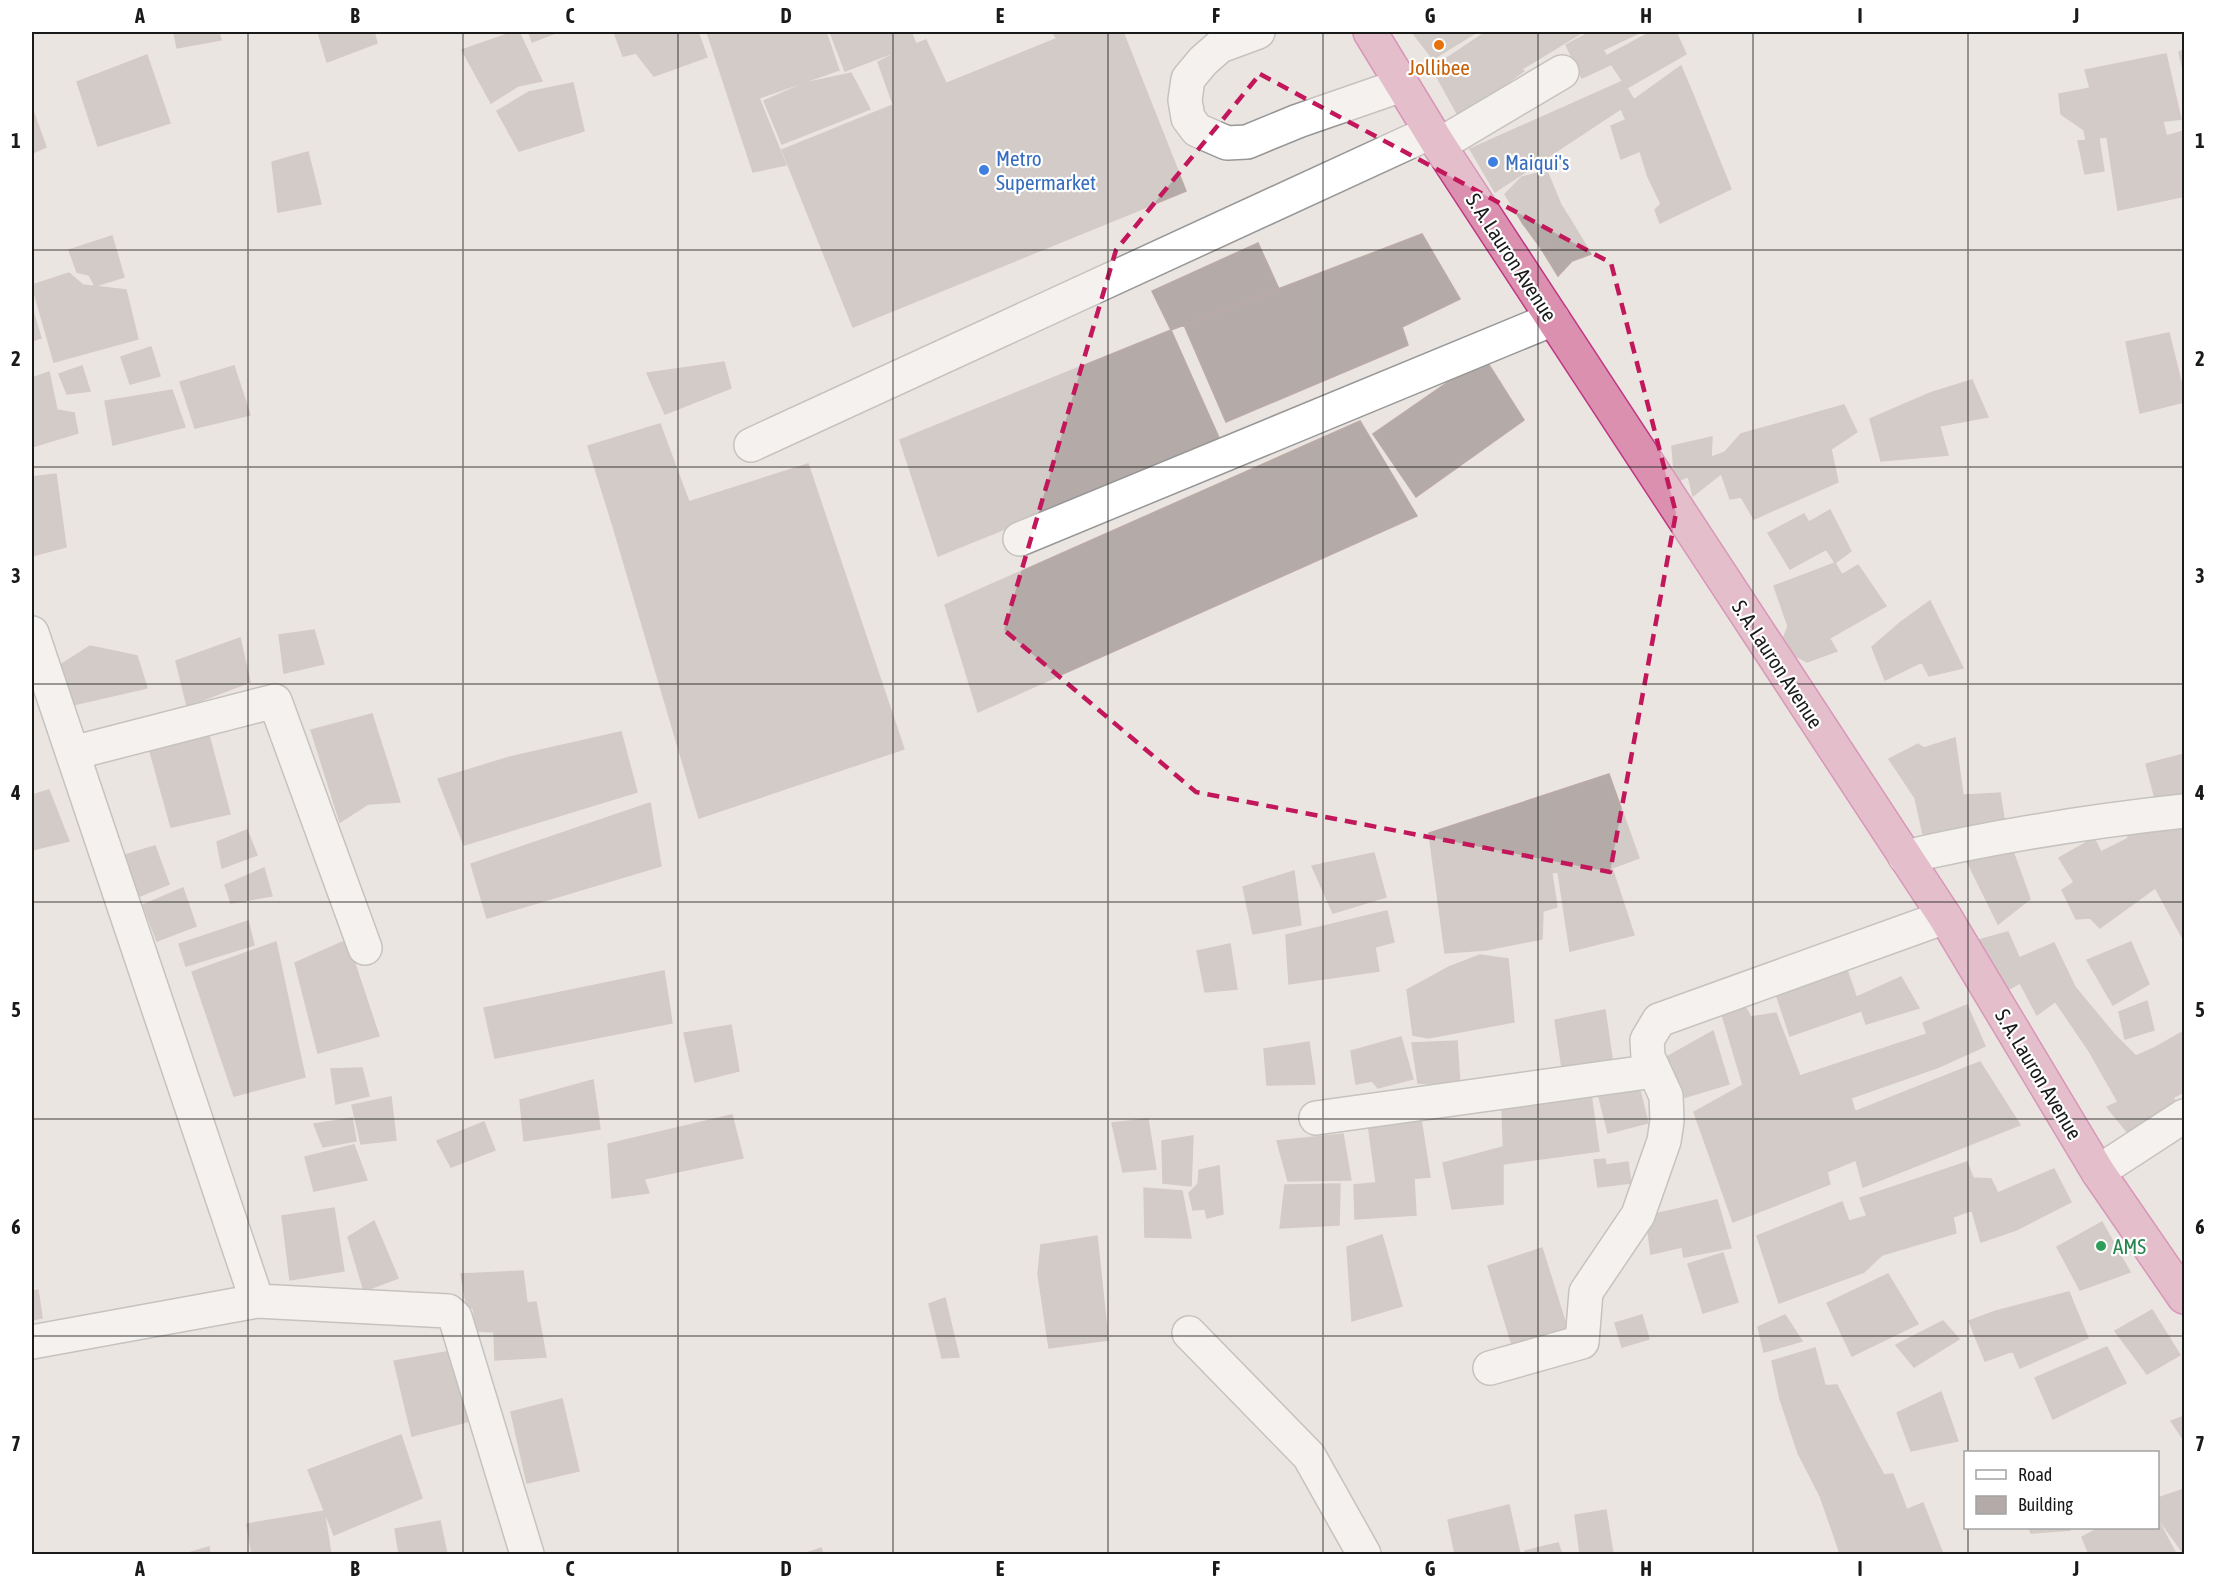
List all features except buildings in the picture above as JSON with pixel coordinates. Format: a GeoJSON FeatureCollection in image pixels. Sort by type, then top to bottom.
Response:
{"type":"FeatureCollection","features":[{"type":"Feature","properties":{"kind":"highway","name":"S. A. Lauron Avenue"},"geometry":{"type":"LineString","coordinates":[[1370,32],[1435,139],[1944,917],[2098,1172],[2184,1297]]}},
{"type":"Feature","properties":{"kind":"street"},"geometry":{"type":"LineString","coordinates":[[1258,32],[1220,46],[1188,79],[1185,100],[1188,118],[1197,130],[1227,143],[1247,142],[1298,121],[1402,85]]}},
{"type":"Feature","properties":{"kind":"street"},"geometry":{"type":"LineString","coordinates":[[751,444],[1435,139],[1562,72]]}},
{"type":"Feature","properties":{"kind":"street"},"geometry":{"type":"LineString","coordinates":[[1020,539],[1554,320]]}},
{"type":"Feature","properties":{"kind":"street"},"geometry":{"type":"LineString","coordinates":[[32,633],[257,1301]]}},
{"type":"Feature","properties":{"kind":"street"},"geometry":{"type":"LineString","coordinates":[[73,753],[275,701],[365,948]]}},
{"type":"Feature","properties":{"kind":"street"},"geometry":{"type":"LineString","coordinates":[[1905,857],[1978,840],[2184,811]]}},
{"type":"Feature","properties":{"kind":"street"},"geometry":{"type":"LineString","coordinates":[[1490,1368],[1582,1342],[1586,1292],[1638,1215],[1664,1141],[1667,1121],[1666,1096],[1648,1057],[1647,1040],[1659,1020],[1944,917]]}},
{"type":"Feature","properties":{"kind":"street"},"geometry":{"type":"LineString","coordinates":[[1316,1118],[1654,1071]]}},
{"type":"Feature","properties":{"kind":"street"},"geometry":{"type":"LineString","coordinates":[[2098,1172],[2184,1116]]}},
{"type":"Feature","properties":{"kind":"street"},"geometry":{"type":"LineString","coordinates":[[32,1342],[257,1301],[442,1310],[453,1313],[527,1554]]}},
{"type":"Feature","properties":{"kind":"street"},"geometry":{"type":"LineString","coordinates":[[1189,1333],[1309,1456],[1364,1554]]}},
{"type":"Feature","properties":{"kind":"highlighted area"},"geometry":{"type":"Polygon","coordinates":[[[1260,74],[1611,263],[1676,513],[1610,872],[1196,792],[1004,630],[1116,250],[1260,74]]]}},
{"type":"Feature","properties":{"kind":"place","name":"Jollibee"},"geometry":{"type":"Point","coordinates":[1439,45]}},
{"type":"Feature","properties":{"kind":"place","name":"Maiqui's"},"geometry":{"type":"Point","coordinates":[1493,162]}},
{"type":"Feature","properties":{"kind":"place","name":"Metro Supermarket"},"geometry":{"type":"Point","coordinates":[984,170]}},
{"type":"Feature","properties":{"kind":"place","name":"AMS"},"geometry":{"type":"Point","coordinates":[2101,1246]}}]}
